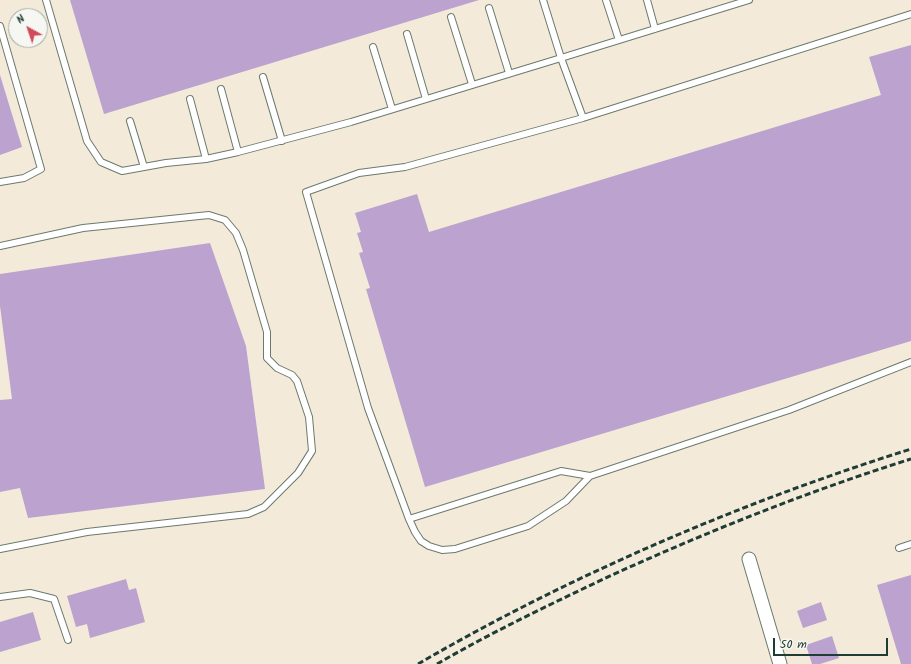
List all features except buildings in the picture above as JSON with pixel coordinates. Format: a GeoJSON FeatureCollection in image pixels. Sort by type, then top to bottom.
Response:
{"type":"FeatureCollection","features":[{"type":"Feature","properties":{"kind":"street"},"geometry":{"type":"LineString","coordinates":[[749,559],[780,664]]}},
{"type":"Feature","properties":{"kind":"lane"},"geometry":{"type":"LineString","coordinates":[[46,0],[87,141],[101,162],[122,171],[166,163],[206,159],[282,140],[426,99],[748,0]]}},
{"type":"Feature","properties":{"kind":"lane"},"geometry":{"type":"LineString","coordinates":[[543,0],[561,58],[584,118]]}},
{"type":"Feature","properties":{"kind":"lane"},"geometry":{"type":"LineString","coordinates":[[606,0],[619,40]]}},
{"type":"Feature","properties":{"kind":"lane"},"geometry":{"type":"LineString","coordinates":[[647,0],[655,29]]}},
{"type":"Feature","properties":{"kind":"lane"},"geometry":{"type":"LineString","coordinates":[[489,8],[509,73]]}},
{"type":"Feature","properties":{"kind":"lane"},"geometry":{"type":"LineString","coordinates":[[911,14],[584,118],[405,167],[359,173],[306,192],[368,408],[409,519],[415,532],[422,541],[428,546],[442,550],[455,549],[528,526],[566,501],[590,476],[789,410],[911,362]]}},
{"type":"Feature","properties":{"kind":"lane"},"geometry":{"type":"LineString","coordinates":[[451,17],[472,84]]}},
{"type":"Feature","properties":{"kind":"lane"},"geometry":{"type":"LineString","coordinates":[[0,26],[41,169],[24,178],[0,182]]}},
{"type":"Feature","properties":{"kind":"lane"},"geometry":{"type":"LineString","coordinates":[[407,34],[426,99]]}},
{"type":"Feature","properties":{"kind":"lane"},"geometry":{"type":"LineString","coordinates":[[373,47],[392,109]]}},
{"type":"Feature","properties":{"kind":"lane"},"geometry":{"type":"LineString","coordinates":[[263,77],[282,140]]}},
{"type":"Feature","properties":{"kind":"lane"},"geometry":{"type":"LineString","coordinates":[[221,89],[238,152]]}},
{"type":"Feature","properties":{"kind":"lane"},"geometry":{"type":"LineString","coordinates":[[190,99],[206,159]]}},
{"type":"Feature","properties":{"kind":"lane"},"geometry":{"type":"LineString","coordinates":[[130,121],[144,167]]}},
{"type":"Feature","properties":{"kind":"lane"},"geometry":{"type":"LineString","coordinates":[[0,246],[83,228],[208,215],[225,220],[236,233],[243,250],[267,332],[268,358],[277,368],[292,375],[297,381],[309,417],[312,450],[298,474],[264,507],[248,514],[87,532],[0,549]]}},
{"type":"Feature","properties":{"kind":"lane"},"geometry":{"type":"LineString","coordinates":[[409,519],[561,471],[590,476]]}},
{"type":"Feature","properties":{"kind":"lane"},"geometry":{"type":"LineString","coordinates":[[899,548],[911,544]]}},
{"type":"Feature","properties":{"kind":"lane"},"geometry":{"type":"LineString","coordinates":[[0,597],[30,593],[54,599],[68,640]]}},
{"type":"Feature","properties":{"kind":"railway"},"geometry":{"type":"LineString","coordinates":[[418,664],[476,631],[536,600],[658,543],[784,492],[911,449]]}},
{"type":"Feature","properties":{"kind":"railway"},"geometry":{"type":"LineString","coordinates":[[437,664],[480,640],[612,575],[722,527],[835,484],[911,459]]}}]}
